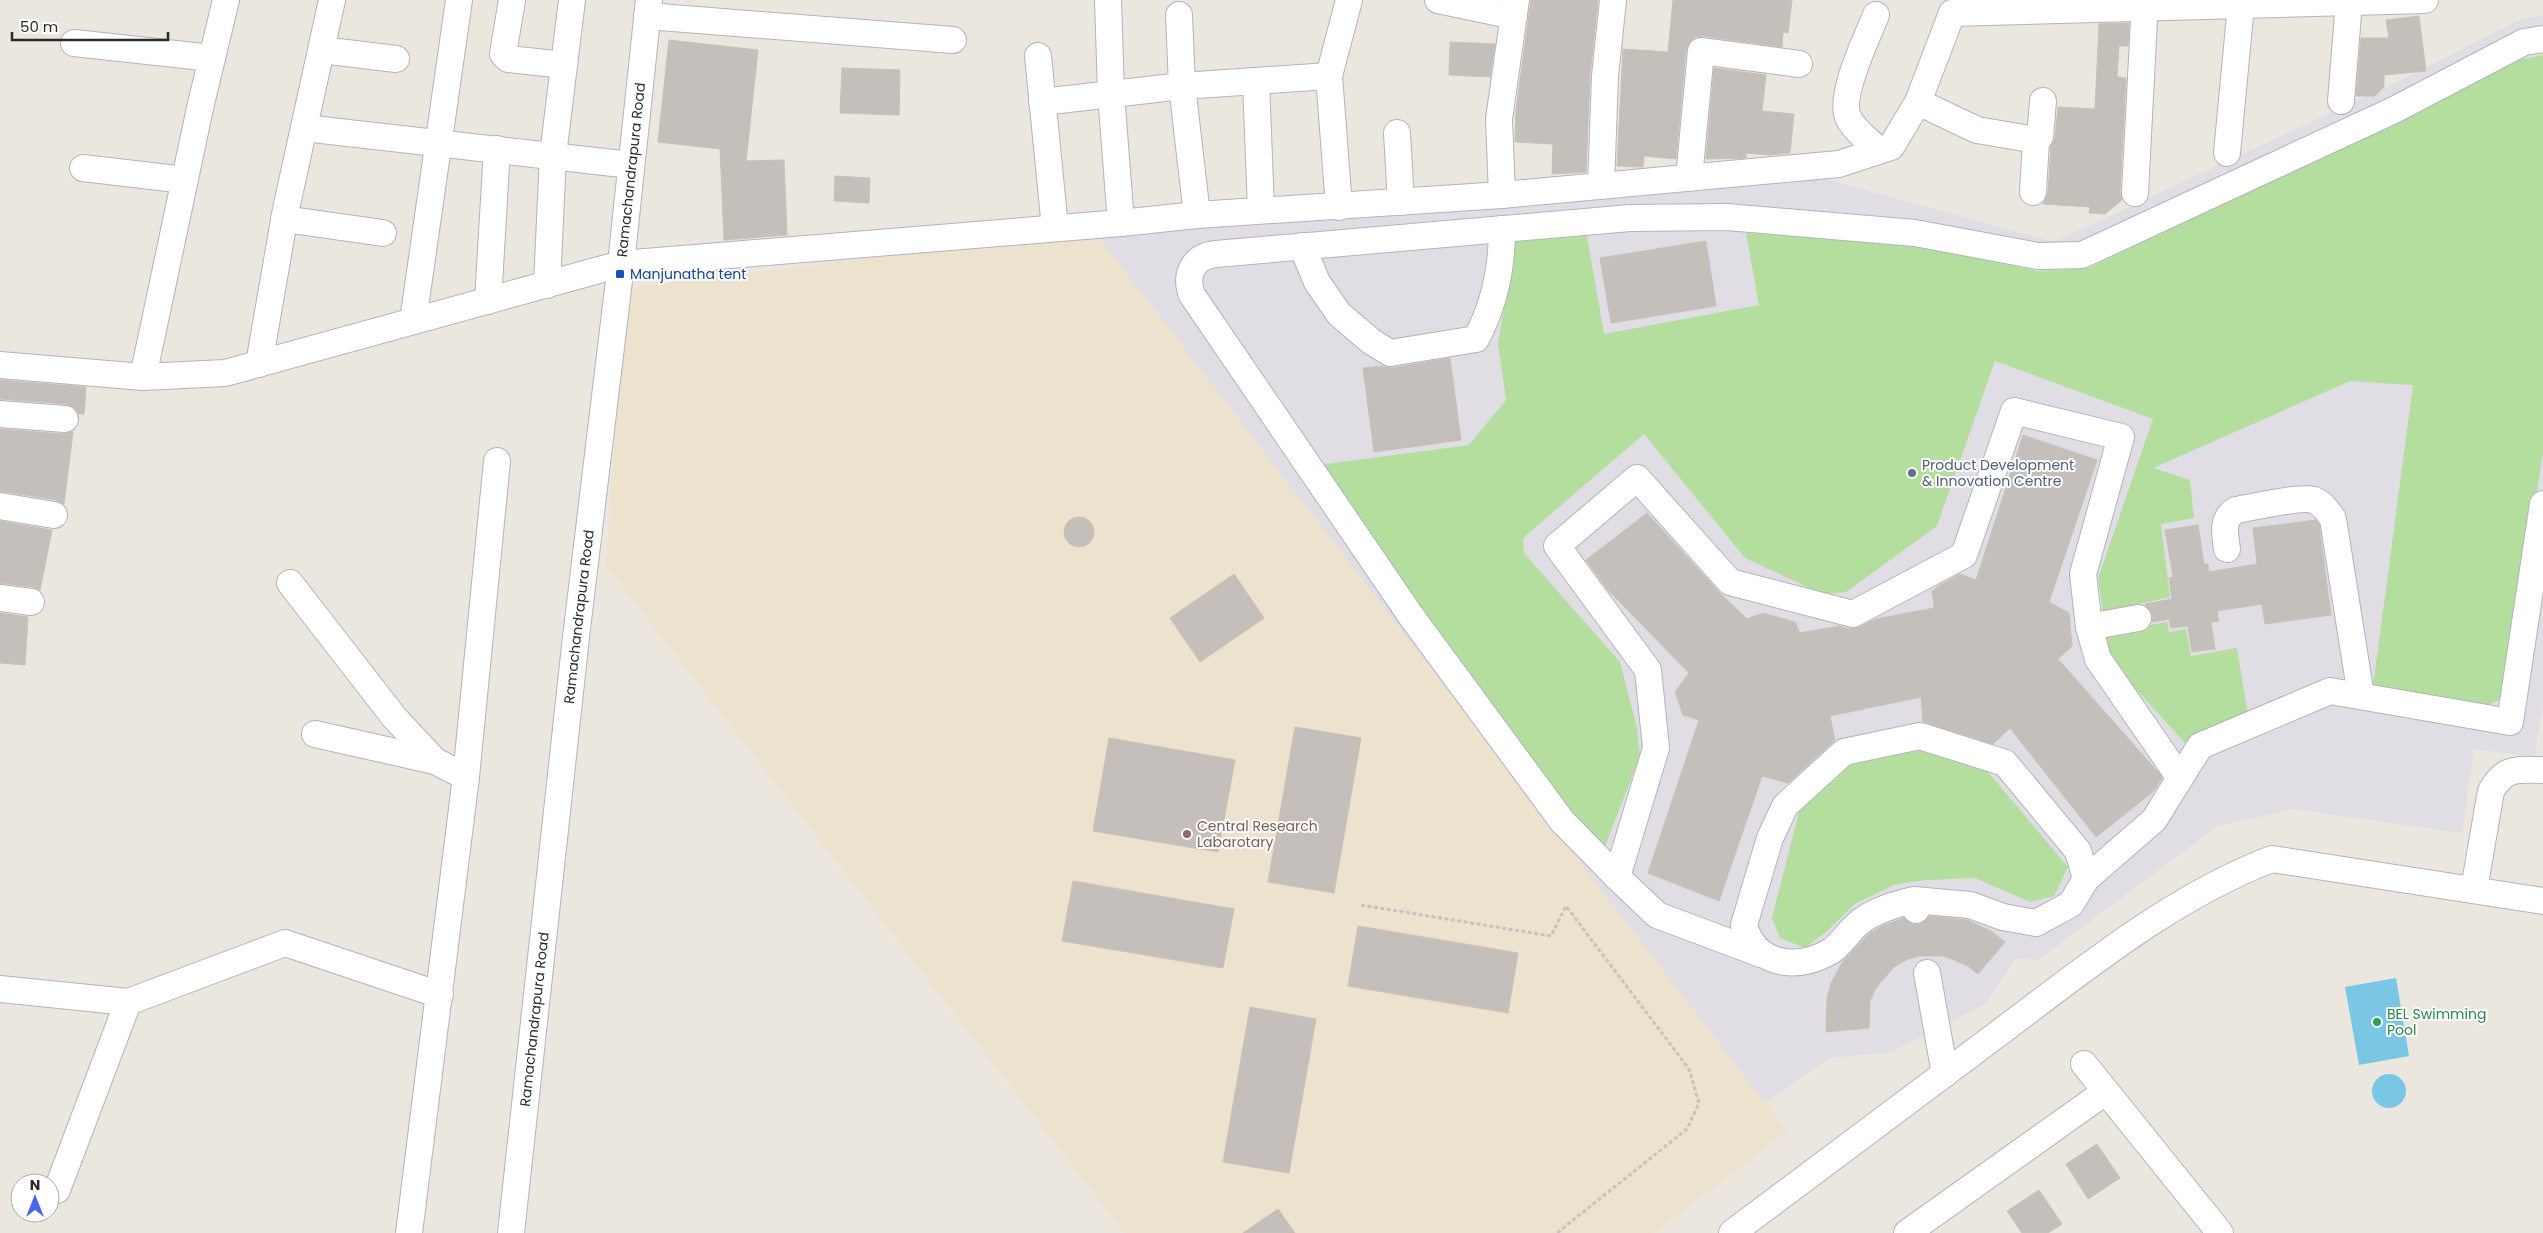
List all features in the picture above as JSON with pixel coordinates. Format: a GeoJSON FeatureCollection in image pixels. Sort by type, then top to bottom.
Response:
{"type":"FeatureCollection","features":[{"type":"Feature","properties":{"kind":"street"},"geometry":{"type":"LineString","coordinates":[[143,377],[226,0]]}},
{"type":"Feature","properties":{"kind":"street"},"geometry":{"type":"LineString","coordinates":[[258,364],[284,219],[332,0]]}},
{"type":"Feature","properties":{"kind":"street"},"geometry":{"type":"LineString","coordinates":[[413,321],[459,0]]}},
{"type":"Feature","properties":{"kind":"street"},"geometry":{"type":"LineString","coordinates":[[512,0],[503,54],[508,59],[564,65]]}},
{"type":"Feature","properties":{"kind":"street"},"geometry":{"type":"LineString","coordinates":[[547,285],[552,155],[572,0]]}},
{"type":"Feature","properties":{"kind":"street"},"geometry":{"type":"LineString","coordinates":[[1108,0],[1111,94],[1121,223]]}},
{"type":"Feature","properties":{"kind":"street"},"geometry":{"type":"LineString","coordinates":[[1339,207],[1329,76],[1349,0]]}},
{"type":"Feature","properties":{"kind":"street"},"geometry":{"type":"LineString","coordinates":[[1438,0],[1515,8],[1499,119],[1502,195]]}},
{"type":"Feature","properties":{"kind":"street"},"geometry":{"type":"LineString","coordinates":[[1601,186],[1605,76],[1613,0]]}},
{"type":"Feature","properties":{"kind":"street"},"geometry":{"type":"LineString","coordinates":[[0,365],[143,377],[225,373],[621,264],[1121,223],[1197,215],[1502,195],[1839,164],[1891,147],[1918,102],[1952,7],[2145,4],[2241,5],[2271,2],[2426,0]]}},
{"type":"Feature","properties":{"kind":"street"},"geometry":{"type":"LineString","coordinates":[[2341,101],[2349,2]]}},
{"type":"Feature","properties":{"kind":"street"},"geometry":{"type":"LineString","coordinates":[[2135,193],[2145,4]]}},
{"type":"Feature","properties":{"kind":"street"},"geometry":{"type":"LineString","coordinates":[[2227,153],[2241,5]]}},
{"type":"Feature","properties":{"kind":"street"},"geometry":{"type":"LineString","coordinates":[[648,8],[952,40]]}},
{"type":"Feature","properties":{"kind":"street","name":"Ramachandrapura Road"},"geometry":{"type":"LineString","coordinates":[[511,1233],[576,637],[621,264],[648,8]]}},
{"type":"Feature","properties":{"kind":"street"},"geometry":{"type":"LineString","coordinates":[[1179,15],[1182,86],[1197,215]]}},
{"type":"Feature","properties":{"kind":"street"},"geometry":{"type":"LineString","coordinates":[[1876,15],[1850,84],[1845,104],[1848,118],[1879,150]]}},
{"type":"Feature","properties":{"kind":"street"},"geometry":{"type":"LineString","coordinates":[[2543,39],[2524,42],[2394,110],[2082,255],[2038,256],[1915,233],[1727,217],[1630,218],[1208,255],[1193,265],[1188,280],[1192,295],[1411,616],[1562,821],[1617,877],[1658,915],[1790,963],[1811,961],[1832,950],[1862,920],[1886,906],[1970,905],[2003,917],[2036,923],[2071,904],[2086,879],[2154,820],[2200,746],[2330,690],[2510,722],[2543,504]]}},
{"type":"Feature","properties":{"kind":"street"},"geometry":{"type":"LineString","coordinates":[[74,43],[212,58]]}},
{"type":"Feature","properties":{"kind":"street"},"geometry":{"type":"LineString","coordinates":[[322,50],[396,59]]}},
{"type":"Feature","properties":{"kind":"street"},"geometry":{"type":"LineString","coordinates":[[1689,178],[1701,51],[1799,64]]}},
{"type":"Feature","properties":{"kind":"street"},"geometry":{"type":"LineString","coordinates":[[1038,56],[1055,228]]}},
{"type":"Feature","properties":{"kind":"street"},"geometry":{"type":"LineString","coordinates":[[1042,102],[1182,86],[1329,76]]}},
{"type":"Feature","properties":{"kind":"street"},"geometry":{"type":"LineString","coordinates":[[1256,82],[1261,210]]}},
{"type":"Feature","properties":{"kind":"street"},"geometry":{"type":"LineString","coordinates":[[2033,192],[2036,140],[2040,137],[2043,101]]}},
{"type":"Feature","properties":{"kind":"street"},"geometry":{"type":"LineString","coordinates":[[1918,102],[1977,130],[2036,140]]}},
{"type":"Feature","properties":{"kind":"street"},"geometry":{"type":"LineString","coordinates":[[304,128],[631,165]]}},
{"type":"Feature","properties":{"kind":"street"},"geometry":{"type":"LineString","coordinates":[[1397,133],[1401,202]]}},
{"type":"Feature","properties":{"kind":"street"},"geometry":{"type":"LineString","coordinates":[[488,301],[497,149]]}},
{"type":"Feature","properties":{"kind":"street"},"geometry":{"type":"LineString","coordinates":[[84,168],[185,180]]}},
{"type":"Feature","properties":{"kind":"street"},"geometry":{"type":"LineString","coordinates":[[284,219],[383,233]]}},
{"type":"Feature","properties":{"kind":"street"},"geometry":{"type":"LineString","coordinates":[[1302,246],[1316,282],[1339,314],[1372,342],[1390,353],[1476,339],[1492,303],[1499,279],[1502,229]]}},
{"type":"Feature","properties":{"kind":"street"},"geometry":{"type":"LineString","coordinates":[[1617,877],[1656,748],[1648,670],[1557,546],[1637,478],[1730,582],[1853,614],[1964,555],[2014,411],[2121,437],[2083,574],[2089,627],[2098,659],[2180,778]]}},
{"type":"Feature","properties":{"kind":"street"},"geometry":{"type":"LineString","coordinates":[[0,414],[65,419]]}},
{"type":"Feature","properties":{"kind":"street"},"geometry":{"type":"LineString","coordinates":[[409,1233],[466,777],[497,461]]}},
{"type":"Feature","properties":{"kind":"street"},"geometry":{"type":"LineString","coordinates":[[2227,550],[2225,524],[2227,518],[2236,510],[2307,498],[2320,503],[2328,510],[2333,519],[2361,696]]}},
{"type":"Feature","properties":{"kind":"street"},"geometry":{"type":"LineString","coordinates":[[0,506],[54,516]]}},
{"type":"Feature","properties":{"kind":"street"},"geometry":{"type":"LineString","coordinates":[[290,583],[394,717],[435,761]]}},
{"type":"Feature","properties":{"kind":"street"},"geometry":{"type":"LineString","coordinates":[[0,598],[32,602]]}},
{"type":"Feature","properties":{"kind":"street"},"geometry":{"type":"LineString","coordinates":[[2089,627],[2138,618]]}},
{"type":"Feature","properties":{"kind":"street"},"geometry":{"type":"LineString","coordinates":[[315,734],[435,761],[466,777]]}},
{"type":"Feature","properties":{"kind":"street"},"geometry":{"type":"LineString","coordinates":[[1762,954],[1748,939],[1744,924],[1770,838],[1785,806],[1844,752],[1920,736],[2006,763],[2078,851],[2086,879]]}},
{"type":"Feature","properties":{"kind":"street"},"geometry":{"type":"LineString","coordinates":[[2482,890],[2491,791],[2503,775],[2527,768],[2543,770]]}},
{"type":"Feature","properties":{"kind":"street"},"geometry":{"type":"LineString","coordinates":[[2482,890],[2504,796],[2508,789],[2515,784],[2543,775]]}},
{"type":"Feature","properties":{"kind":"street"},"geometry":{"type":"LineString","coordinates":[[1732,1233],[2139,932],[2213,886],[2247,868],[2272,859],[2482,890],[2543,901]]}},
{"type":"Feature","properties":{"kind":"street"},"geometry":{"type":"LineString","coordinates":[[0,988],[128,1002],[285,943],[440,995]]}},
{"type":"Feature","properties":{"kind":"street"},"geometry":{"type":"LineString","coordinates":[[1927,973],[1945,1074]]}},
{"type":"Feature","properties":{"kind":"street"},"geometry":{"type":"LineString","coordinates":[[60,1182],[128,1002]]}},
{"type":"Feature","properties":{"kind":"street"},"geometry":{"type":"LineString","coordinates":[[2084,1064],[2220,1233]]}},
{"type":"Feature","properties":{"kind":"street"},"geometry":{"type":"LineString","coordinates":[[1907,1233],[2105,1092]]}},
{"type":"Feature","properties":{"kind":"path"},"geometry":{"type":"LineString","coordinates":[[1361,906],[1551,936],[1566,906],[1689,1070],[1699,1103],[1687,1129],[1557,1233]]}},
{"type":"Feature","properties":{"kind":"shaded area","name":"Product Development & Innovation Centre"},"geometry":{"type":"Polygon","coordinates":[[[2543,15],[2543,705],[2534,757],[2474,749],[2462,833],[2293,809],[2218,826],[2038,960],[2016,958],[1985,1004],[1892,1052],[1830,1058],[1765,1103],[1094,231],[1818,177],[2054,242],[2401,80],[2519,20],[2543,15]]]}},
{"type":"Feature","properties":{"kind":"shaded area","name":"Central Research Labarotary"},"geometry":{"type":"Polygon","coordinates":[[[1094,231],[1787,1131],[1654,1233],[1125,1233],[606,565],[625,288],[1094,231]]]}},
{"type":"Feature","properties":{"kind":"green space"},"geometry":{"type":"Polygon","coordinates":[[[2543,55],[2543,452],[2505,697],[2490,704],[2481,705],[2373,687],[2413,385],[2350,381],[2153,468],[2190,480],[2194,518],[2161,524],[2170,597],[2103,612],[2098,578],[2153,419],[1995,361],[1937,526],[1846,592],[1822,594],[1745,558],[1644,434],[1523,538],[1524,553],[1620,662],[1637,728],[1640,756],[1604,849],[1570,818],[1319,465],[1469,445],[1506,400],[1498,344],[1515,241],[1587,236],[1604,334],[1759,305],[1746,233],[1911,244],[2037,271],[2089,268],[2519,60],[2543,55]]]}},
{"type":"Feature","properties":{"kind":"green space"},"geometry":{"type":"Polygon","coordinates":[[[2167,622],[2169,632],[2186,629],[2191,656],[2237,648],[2248,715],[2185,743],[2111,662],[2106,633],[2167,622]]]}},
{"type":"Feature","properties":{"kind":"green space"},"geometry":{"type":"Polygon","coordinates":[[[1923,747],[1983,766],[2068,867],[2054,896],[2030,902],[1975,878],[1925,880],[1894,885],[1855,904],[1827,931],[1805,948],[1780,938],[1772,918],[1802,800],[1842,766],[1923,747]]]}},
{"type":"Feature","properties":{"kind":"water","name":"BEL Swimming Pool"},"geometry":{"type":"Polygon","coordinates":[[[2396,978],[2409,1056],[2359,1065],[2345,987],[2396,978]]]}},
{"type":"Feature","properties":{"kind":"water"},"geometry":{"type":"Polygon","coordinates":[[[2389,1074],[2396,1075],[2401,1079],[2405,1084],[2405,1098],[2401,1103],[2396,1107],[2389,1108],[2382,1107],[2377,1103],[2373,1098],[2372,1091],[2373,1084],[2377,1079],[2382,1075],[2389,1074]]]}},
{"type":"Feature","properties":{"kind":"building"},"geometry":{"type":"Polygon","coordinates":[[[1531,0],[1598,0],[1590,75],[1586,172],[1552,174],[1553,144],[1515,142],[1516,110],[1531,0]]]}},
{"type":"Feature","properties":{"kind":"building"},"geometry":{"type":"Polygon","coordinates":[[[1673,0],[1792,0],[1788,33],[1783,32],[1782,47],[1703,36],[1695,37],[1689,43],[1686,50],[1676,159],[1644,156],[1643,167],[1617,166],[1623,49],[1668,52],[1673,0]]]}},
{"type":"Feature","properties":{"kind":"building"},"geometry":{"type":"Polygon","coordinates":[[[2419,16],[2426,71],[2384,75],[2384,87],[2375,96],[2356,96],[2361,38],[2389,38],[2386,20],[2419,16]]]}},
{"type":"Feature","properties":{"kind":"building"},"geometry":{"type":"Polygon","coordinates":[[[2129,23],[2128,46],[2119,46],[2117,77],[2126,78],[2120,192],[2122,200],[2105,214],[2089,213],[2090,207],[2043,204],[2048,193],[2051,147],[2055,138],[2058,107],[2095,109],[2099,24],[2129,23]]]}},
{"type":"Feature","properties":{"kind":"building"},"geometry":{"type":"Polygon","coordinates":[[[669,40],[758,50],[746,161],[784,160],[787,235],[724,240],[720,149],[658,142],[669,40]]]}},
{"type":"Feature","properties":{"kind":"building"},"geometry":{"type":"Polygon","coordinates":[[[1450,42],[1495,44],[1490,77],[1449,75],[1450,42]]]}},
{"type":"Feature","properties":{"kind":"building"},"geometry":{"type":"Polygon","coordinates":[[[842,68],[900,70],[899,115],[840,113],[842,68]]]}},
{"type":"Feature","properties":{"kind":"building"},"geometry":{"type":"Polygon","coordinates":[[[1714,68],[1766,75],[1762,111],[1794,114],[1790,153],[1769,155],[1746,153],[1746,158],[1706,159],[1714,68]]]}},
{"type":"Feature","properties":{"kind":"building"},"geometry":{"type":"Polygon","coordinates":[[[835,176],[870,178],[869,203],[834,201],[835,176]]]}},
{"type":"Feature","properties":{"kind":"building"},"geometry":{"type":"Polygon","coordinates":[[[1706,241],[1716,306],[1611,323],[1600,258],[1706,241]]]}},
{"type":"Feature","properties":{"kind":"building"},"geometry":{"type":"Polygon","coordinates":[[[1450,358],[1461,440],[1374,452],[1363,368],[1382,366],[1392,368],[1450,358]]]}},
{"type":"Feature","properties":{"kind":"building"},"geometry":{"type":"Polygon","coordinates":[[[0,380],[86,387],[84,414],[79,414],[74,407],[66,404],[0,399],[0,380]]]}},
{"type":"Feature","properties":{"kind":"building"},"geometry":{"type":"Polygon","coordinates":[[[0,429],[64,434],[73,432],[64,504],[56,500],[0,491],[0,429]]]}},
{"type":"Feature","properties":{"kind":"building"},"geometry":{"type":"Polygon","coordinates":[[[2023,435],[2097,460],[2049,602],[2069,613],[2072,646],[2058,659],[2158,772],[2162,778],[2154,791],[2096,837],[2010,728],[1993,744],[1923,722],[1921,697],[1830,716],[1835,740],[1788,783],[1762,776],[1719,901],[1648,873],[1699,720],[1683,715],[1675,692],[1689,673],[1607,589],[1586,560],[1647,513],[1719,592],[1747,619],[1763,613],[1795,622],[1800,633],[1839,626],[1849,629],[1859,627],[1876,619],[1934,608],[1932,591],[1940,585],[1960,574],[1976,580],[2023,435]]]}},
{"type":"Feature","properties":{"kind":"building"},"geometry":{"type":"Polygon","coordinates":[[[1079,517],[1085,518],[1093,526],[1093,538],[1085,546],[1079,547],[1073,546],[1065,538],[1064,532],[1065,526],[1073,518],[1079,517]]]}},
{"type":"Feature","properties":{"kind":"building"},"geometry":{"type":"Polygon","coordinates":[[[2316,520],[2319,524],[2331,615],[2265,624],[2262,604],[2217,611],[2219,621],[2211,622],[2215,649],[2192,652],[2188,626],[2171,628],[2169,619],[2152,622],[2153,615],[2145,604],[2172,599],[2169,578],[2173,577],[2165,530],[2198,525],[2204,564],[2208,564],[2209,572],[2257,564],[2253,528],[2316,520]]]}},
{"type":"Feature","properties":{"kind":"building"},"geometry":{"type":"Polygon","coordinates":[[[0,521],[52,530],[40,590],[33,587],[0,583],[0,521]]]}},
{"type":"Feature","properties":{"kind":"building"},"geometry":{"type":"Polygon","coordinates":[[[1234,574],[1264,618],[1200,662],[1170,618],[1234,574]]]}},
{"type":"Feature","properties":{"kind":"building"},"geometry":{"type":"Polygon","coordinates":[[[0,613],[28,617],[25,665],[0,663],[0,613]]]}},
{"type":"Feature","properties":{"kind":"building"},"geometry":{"type":"Polygon","coordinates":[[[1295,727],[1361,738],[1334,893],[1268,882],[1295,727]]]}},
{"type":"Feature","properties":{"kind":"building"},"geometry":{"type":"Polygon","coordinates":[[[1109,738],[1235,760],[1218,852],[1093,831],[1109,738]]]}},
{"type":"Feature","properties":{"kind":"building"},"geometry":{"type":"Polygon","coordinates":[[[1073,881],[1234,909],[1223,968],[1062,941],[1073,881]]]}},
{"type":"Feature","properties":{"kind":"building"},"geometry":{"type":"Polygon","coordinates":[[[1929,916],[1967,920],[1991,931],[2005,942],[1978,974],[1968,966],[1944,956],[1918,956],[1906,960],[1894,967],[1876,988],[1870,1001],[1869,1028],[1826,1032],[1827,999],[1831,983],[1843,961],[1869,934],[1882,926],[1904,918],[1911,924],[1919,925],[1929,916]]]}},
{"type":"Feature","properties":{"kind":"building"},"geometry":{"type":"Polygon","coordinates":[[[1358,926],[1518,953],[1508,1013],[1348,986],[1358,926]]]}},
{"type":"Feature","properties":{"kind":"building"},"geometry":{"type":"Polygon","coordinates":[[[1250,1007],[1316,1019],[1289,1173],[1223,1162],[1250,1007]]]}},
{"type":"Feature","properties":{"kind":"building"},"geometry":{"type":"Polygon","coordinates":[[[2097,1144],[2120,1178],[2088,1199],[2066,1164],[2097,1144]]]}},
{"type":"Feature","properties":{"kind":"building"},"geometry":{"type":"Polygon","coordinates":[[[2039,1190],[2062,1224],[2048,1233],[2022,1233],[2007,1211],[2039,1190]]]}},
{"type":"Feature","properties":{"kind":"building"},"geometry":{"type":"Polygon","coordinates":[[[1278,1209],[1295,1233],[1243,1233],[1278,1209]]]}},
{"type":"Feature","properties":{"kind":"place","name":"Manjunatha tent"},"geometry":{"type":"Point","coordinates":[620,274]}},
{"type":"Feature","properties":{"kind":"place","name":"Product Development & Innovation Centre"},"geometry":{"type":"Point","coordinates":[1912,473]}},
{"type":"Feature","properties":{"kind":"place","name":"Central Research Labarotary"},"geometry":{"type":"Point","coordinates":[1187,834]}},
{"type":"Feature","properties":{"kind":"place","name":"BEL Swimming Pool"},"geometry":{"type":"Point","coordinates":[2377,1022]}}]}
